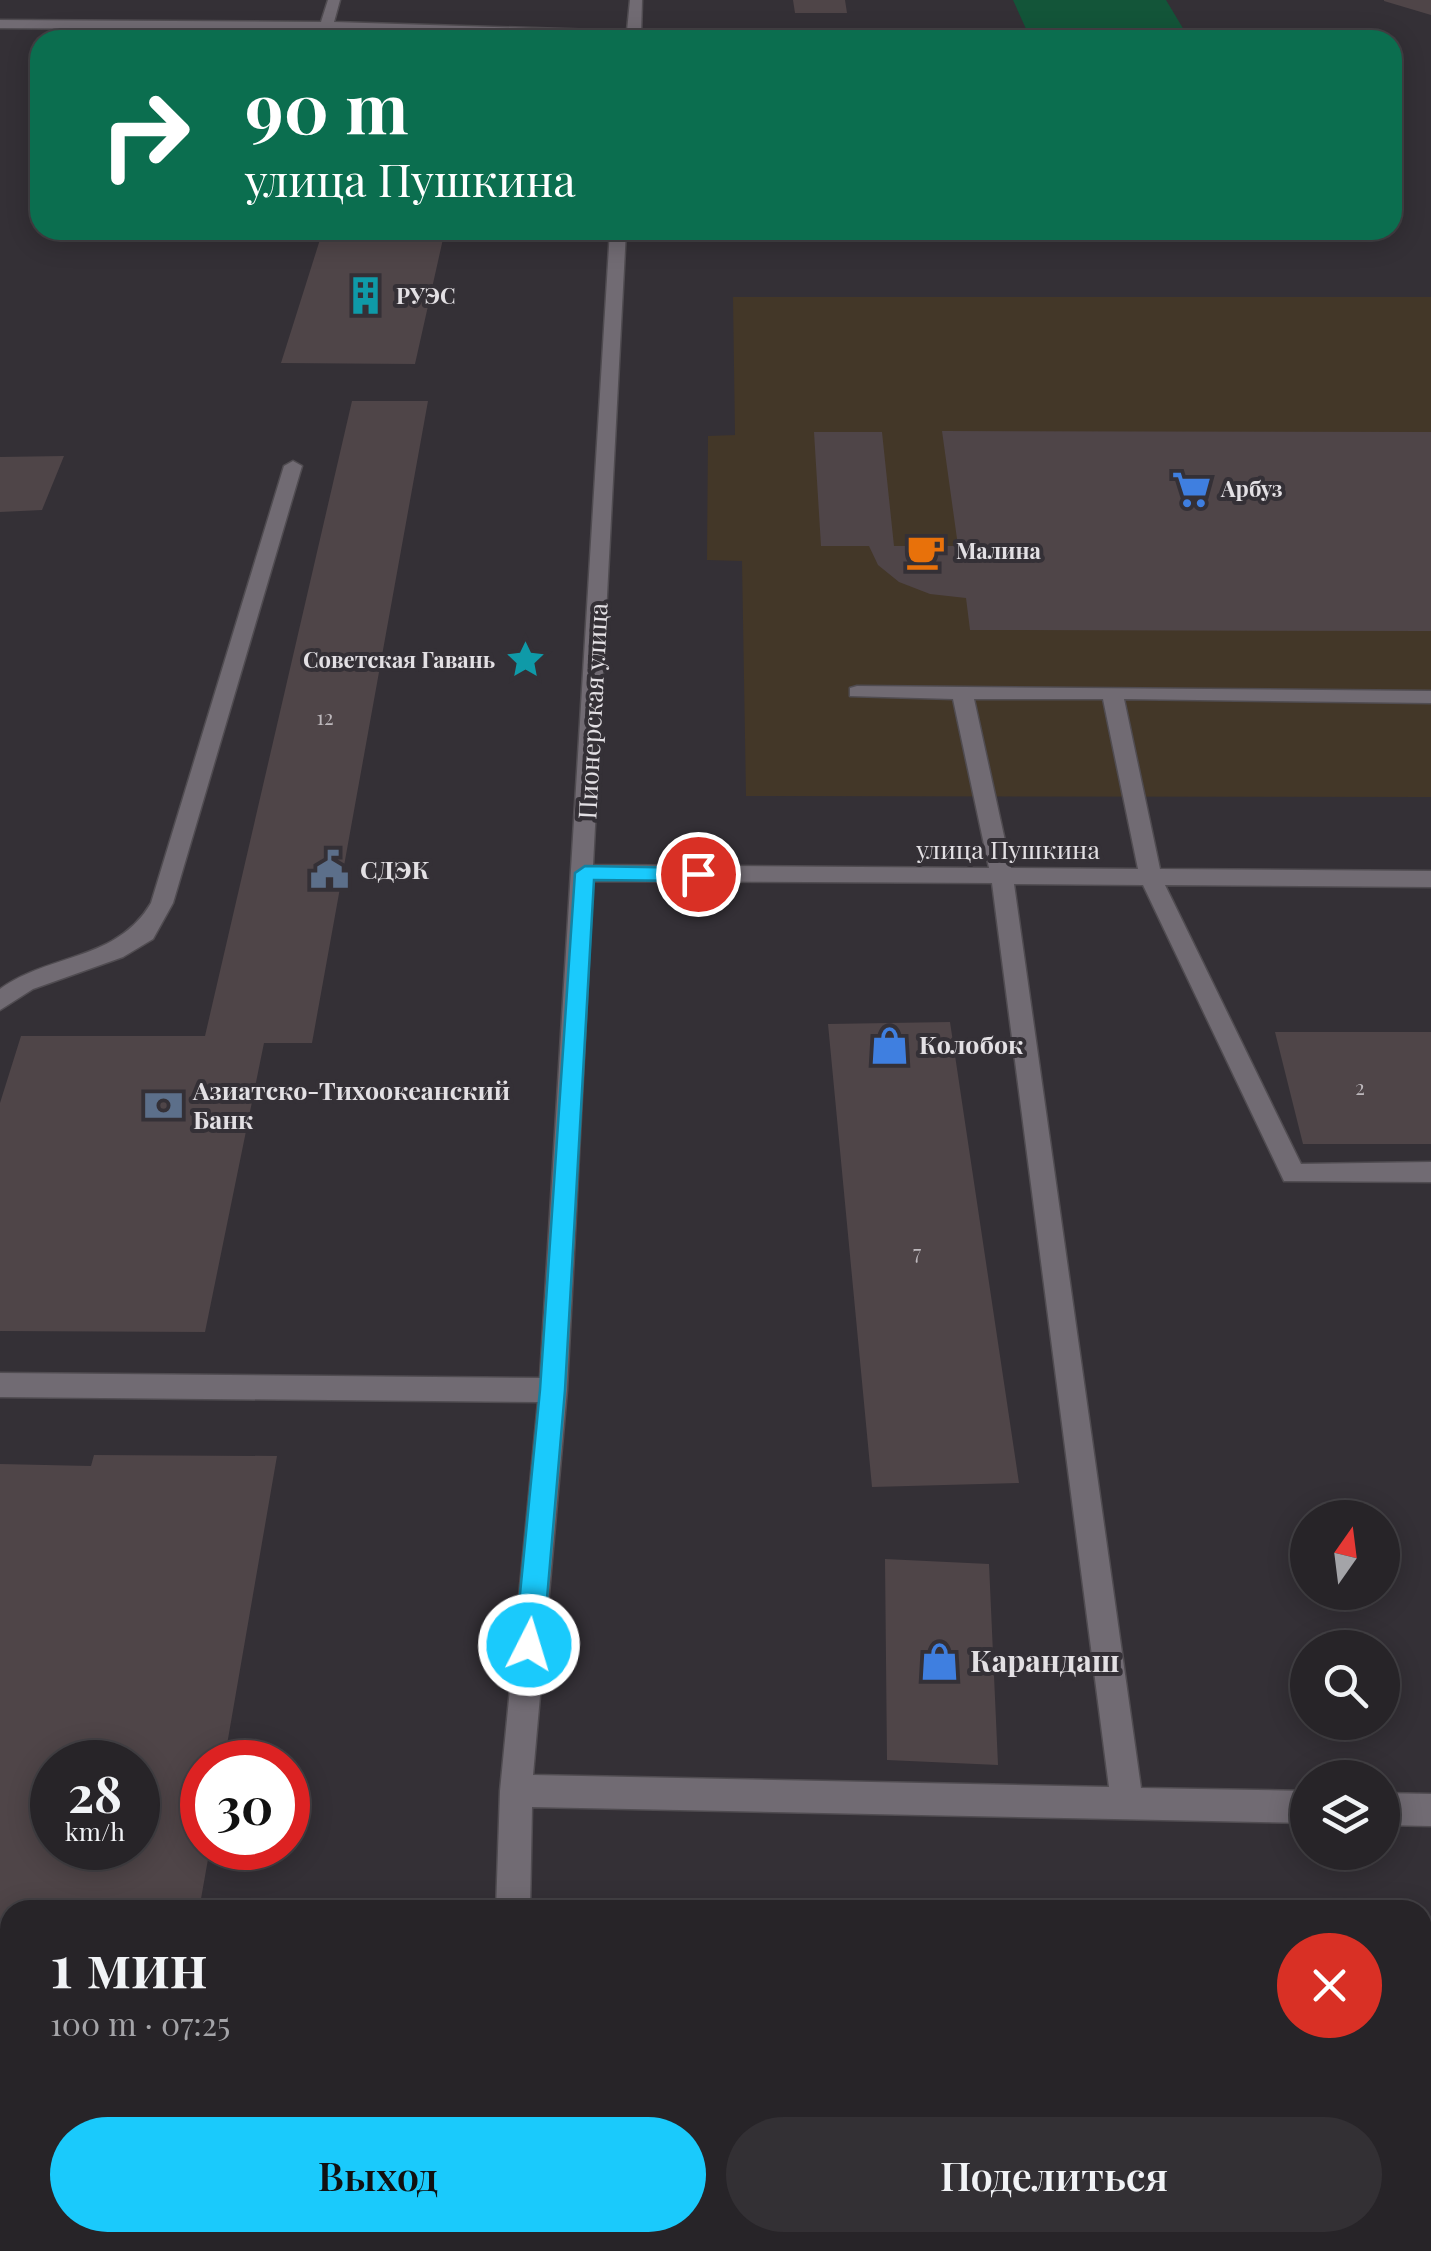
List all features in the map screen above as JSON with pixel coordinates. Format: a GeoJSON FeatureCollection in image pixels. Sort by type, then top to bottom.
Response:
{"type":"FeatureCollection","features":[{"type":"Feature","properties":{"kind":"street"},"geometry":{"type":"LineString","coordinates":[[326,26],[334,0]]}},
{"type":"Feature","properties":{"kind":"street"},"geometry":{"type":"LineString","coordinates":[[634,30],[636,0]]}},
{"type":"Feature","properties":{"kind":"street"},"geometry":{"type":"LineString","coordinates":[[0,24],[438,30]]}},
{"type":"Feature","properties":{"kind":"street","name":"Пионерская улица"},"geometry":{"type":"LineString","coordinates":[[512,1900],[516,1791],[552,1390],[585,873],[617,240]]}},
{"type":"Feature","properties":{"kind":"street"},"geometry":{"type":"LineString","coordinates":[[0,1001],[25,983],[115,952],[145,932],[162,903],[292,466]]}},
{"type":"Feature","properties":{"kind":"street"},"geometry":{"type":"LineString","coordinates":[[857,692],[1431,697]]}},
{"type":"Feature","properties":{"kind":"street"},"geometry":{"type":"LineString","coordinates":[[962,692],[1002,877],[1127,1801]]}},
{"type":"Feature","properties":{"kind":"street"},"geometry":{"type":"LineString","coordinates":[[1112,693],[1151,878],[1293,1174],[1431,1172]]}},
{"type":"Feature","properties":{"kind":"street","name":"улица Пушкина"},"geometry":{"type":"LineString","coordinates":[[585,873],[1431,879]]}},
{"type":"Feature","properties":{"kind":"street"},"geometry":{"type":"LineString","coordinates":[[0,1385],[552,1390]]}},
{"type":"Feature","properties":{"kind":"street"},"geometry":{"type":"LineString","coordinates":[[516,1791],[1290,1806]]}},
{"type":"Feature","properties":{"kind":"street"},"geometry":{"type":"LineString","coordinates":[[1400,1809],[1431,1810]]}},
{"type":"Feature","properties":{"kind":"shaded area"},"geometry":{"type":"Polygon","coordinates":[[[733,297],[1431,297],[1431,797],[746,796],[742,561],[707,560],[708,436],[735,435],[733,297]]]}},
{"type":"Feature","properties":{"kind":"green space"},"geometry":{"type":"Polygon","coordinates":[[[1013,0],[1166,0],[1184,30],[1026,30],[1013,0]]]}},
{"type":"Feature","properties":{"kind":"building"},"geometry":{"type":"Polygon","coordinates":[[[793,0],[845,0],[847,13],[795,13],[793,0]]]}},
{"type":"Feature","properties":{"kind":"building"},"geometry":{"type":"Polygon","coordinates":[[[1384,0],[1431,0],[1431,15],[1384,1],[1384,0]]]}},
{"type":"Feature","properties":{"kind":"building","name":"РУЭС"},"geometry":{"type":"Polygon","coordinates":[[[320,240],[443,240],[415,364],[281,363],[320,240]]]}},
{"type":"Feature","properties":{"kind":"building"},"geometry":{"type":"Polygon","coordinates":[[[352,401],[428,401],[312,1043],[264,1043],[205,1332],[0,1331],[0,1103],[21,1036],[205,1036],[352,401]]]}},
{"type":"Feature","properties":{"kind":"building","name":"Арбуз"},"geometry":{"type":"Polygon","coordinates":[[[942,431],[1431,432],[1431,631],[970,630],[966,598],[930,594],[899,582],[878,565],[869,546],[821,546],[814,432],[882,432],[894,546],[958,546],[942,431]]]}},
{"type":"Feature","properties":{"kind":"building"},"geometry":{"type":"Polygon","coordinates":[[[64,456],[42,510],[0,512],[0,457],[64,456]]]}},
{"type":"Feature","properties":{"kind":"building"},"geometry":{"type":"Polygon","coordinates":[[[950,1022],[1019,1483],[872,1487],[828,1024],[950,1022]]]}},
{"type":"Feature","properties":{"kind":"building"},"geometry":{"type":"Polygon","coordinates":[[[1275,1032],[1431,1032],[1431,1144],[1303,1144],[1275,1032]]]}},
{"type":"Feature","properties":{"kind":"building"},"geometry":{"type":"Polygon","coordinates":[[[94,1455],[277,1456],[228,1740],[180,1740],[180,1870],[206,1870],[201,1900],[0,1900],[0,1464],[91,1466],[94,1455]]]}},
{"type":"Feature","properties":{"kind":"building","name":"Карандаш"},"geometry":{"type":"Polygon","coordinates":[[[885,1559],[989,1564],[998,1765],[887,1760],[885,1559]]]}},
{"type":"Feature","properties":{"kind":"place","name":"РУЭС"},"geometry":{"type":"Point","coordinates":[366,296]}},
{"type":"Feature","properties":{"kind":"place","name":"Арбуз"},"geometry":{"type":"Point","coordinates":[1191,489]}},
{"type":"Feature","properties":{"kind":"place","name":"Малина"},"geometry":{"type":"Point","coordinates":[926,551]}},
{"type":"Feature","properties":{"kind":"place","name":"Советская Гавань"},"geometry":{"type":"Point","coordinates":[525,660]}},
{"type":"Feature","properties":{"kind":"place","name":"СДЭК"},"geometry":{"type":"Point","coordinates":[330,870]}},
{"type":"Feature","properties":{"kind":"place","name":"Колобок"},"geometry":{"type":"Point","coordinates":[889,1045]}},
{"type":"Feature","properties":{"kind":"place","name":"Азиатско-Тихоокеанский Банк"},"geometry":{"type":"Point","coordinates":[163,1105]}},
{"type":"Feature","properties":{"kind":"place","name":"Карандаш"},"geometry":{"type":"Point","coordinates":[940,1662]}},
{"type":"Feature","properties":{"kind":"route"},"geometry":{"type":"LineString","coordinates":[[529,1645],[552,1390],[585,873],[698,874]]}}]}
